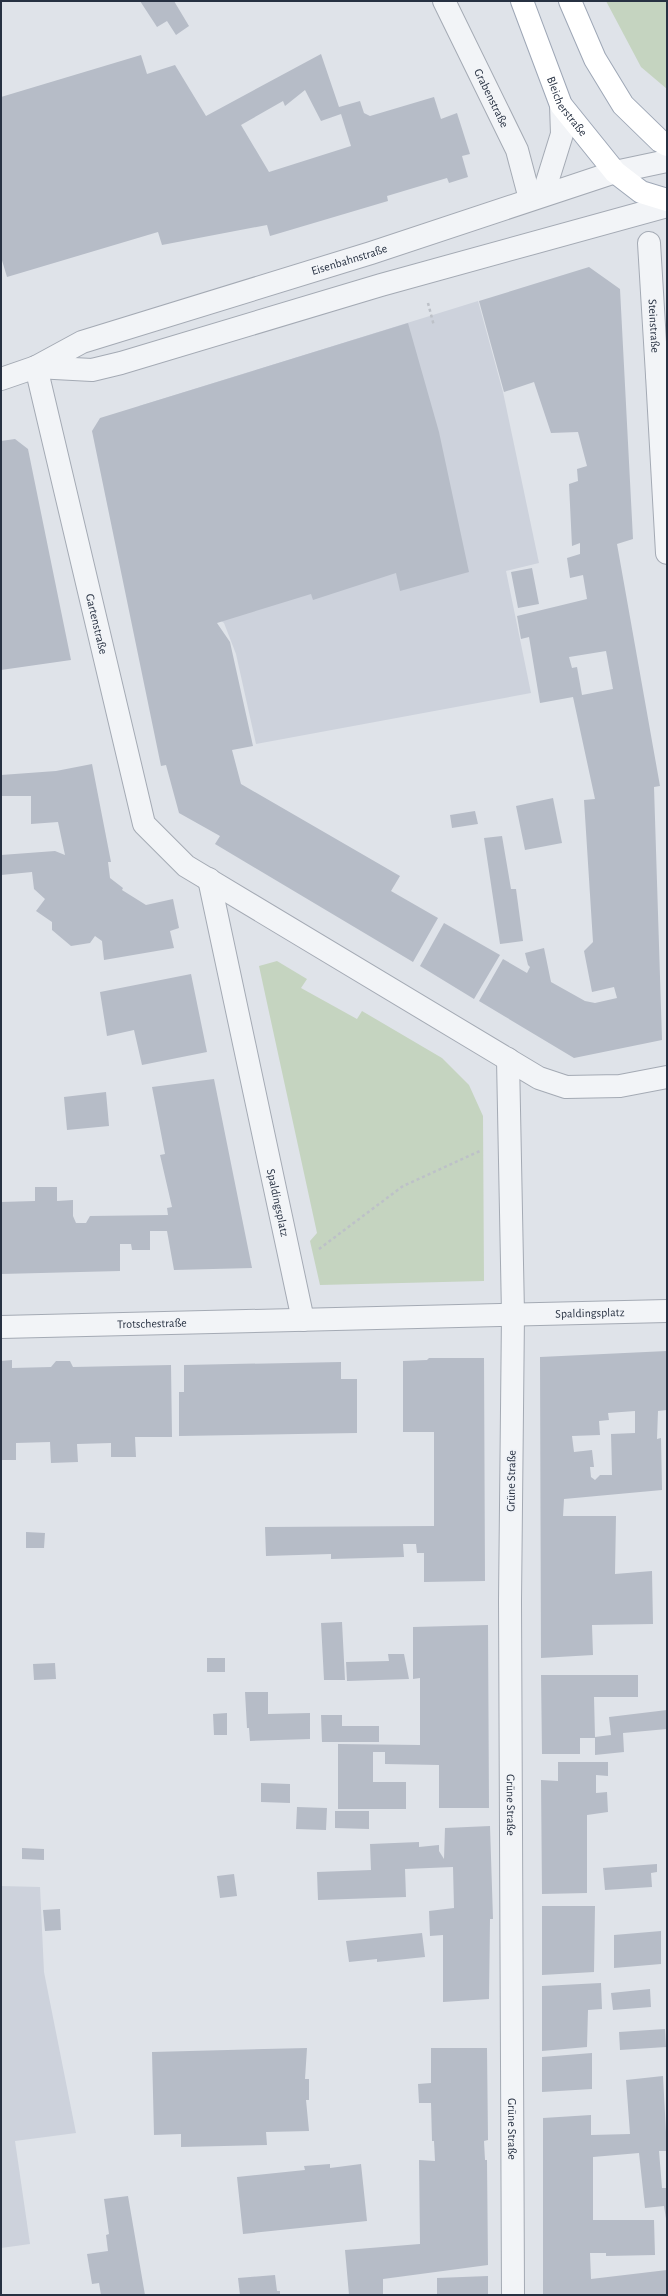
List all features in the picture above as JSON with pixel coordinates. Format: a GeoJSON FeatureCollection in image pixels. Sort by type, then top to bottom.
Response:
{"type":"FeatureCollection","features":[{"type":"Feature","properties":{"kind":"main road","name":"Bleicherstraße"},"geometry":{"type":"LineString","coordinates":[[522,1],[561,105],[615,172],[641,192]]}},
{"type":"Feature","properties":{"kind":"main road"},"geometry":{"type":"LineString","coordinates":[[570,1],[595,59],[623,105],[663,143]]}},
{"type":"Feature","properties":{"kind":"main road"},"geometry":{"type":"LineString","coordinates":[[641,192],[667,200]]}},
{"type":"Feature","properties":{"kind":"street","name":"Grabenstraße"},"geometry":{"type":"LineString","coordinates":[[444,1],[517,150],[536,197]]}},
{"type":"Feature","properties":{"kind":"street"},"geometry":{"type":"LineString","coordinates":[[536,197],[562,134],[561,105]]}},
{"type":"Feature","properties":{"kind":"street"},"geometry":{"type":"LineString","coordinates":[[632,215],[641,192],[659,163],[663,143]]}},
{"type":"Feature","properties":{"kind":"street","name":"Eisenbahnstraße"},"geometry":{"type":"LineString","coordinates":[[1,379],[36,367],[82,342],[371,253],[615,172],[659,163]]}},
{"type":"Feature","properties":{"kind":"street","name":"Eisenbahnstraße"},"geometry":{"type":"LineString","coordinates":[[36,367],[92,370],[121,363],[381,285],[667,206]]}},
{"type":"Feature","properties":{"kind":"street","name":"Steinstraße"},"geometry":{"type":"LineString","coordinates":[[649,243],[667,553]]}},
{"type":"Feature","properties":{"kind":"street","name":"Gartenstraße"},"geometry":{"type":"LineString","coordinates":[[36,367],[144,824],[186,866],[209,879]]}},
{"type":"Feature","properties":{"kind":"street"},"geometry":{"type":"LineString","coordinates":[[209,879],[539,1078],[566,1087],[620,1086],[667,1077]]}},
{"type":"Feature","properties":{"kind":"street","name":"Spaldingsplatz"},"geometry":{"type":"LineString","coordinates":[[209,879],[303,1320],[667,1311]]}},
{"type":"Feature","properties":{"kind":"street"},"geometry":{"type":"LineString","coordinates":[[508,1059],[513,1314]]}},
{"type":"Feature","properties":{"kind":"street","name":"Grüne Straße"},"geometry":{"type":"LineString","coordinates":[[513,1314],[510,1601],[513,2295]]}},
{"type":"Feature","properties":{"kind":"street","name":"Trotschestraße"},"geometry":{"type":"LineString","coordinates":[[1,1328],[303,1320]]}},
{"type":"Feature","properties":{"kind":"path"},"geometry":{"type":"LineString","coordinates":[[427,301],[434,326]]}},
{"type":"Feature","properties":{"kind":"path"},"geometry":{"type":"LineString","coordinates":[[292,1270],[403,1186],[510,1138]]}},
{"type":"Feature","properties":{"kind":"shaded area"},"geometry":{"type":"Polygon","coordinates":[[[478,301],[503,392],[539,563],[506,571],[531,693],[256,744],[236,654],[224,623],[195,602],[139,406],[478,301]]]}},
{"type":"Feature","properties":{"kind":"shaded area"},"geometry":{"type":"Polygon","coordinates":[[[1,1886],[40,1887],[44,1972],[76,2133],[15,2141],[30,2244],[1,2248],[1,1886]]]}},
{"type":"Feature","properties":{"kind":"green space"},"geometry":{"type":"Polygon","coordinates":[[[606,1],[667,1],[667,89],[641,67],[606,1]]]}},
{"type":"Feature","properties":{"kind":"green space"},"geometry":{"type":"Polygon","coordinates":[[[277,961],[307,979],[301,988],[357,1019],[362,1011],[442,1058],[469,1085],[483,1116],[484,1281],[320,1285],[310,1241],[317,1233],[259,966],[277,961]]]}},
{"type":"Feature","properties":{"kind":"building"},"geometry":{"type":"Polygon","coordinates":[[[140,1],[174,1],[189,26],[176,35],[167,21],[157,27],[140,1]]]}},
{"type":"Feature","properties":{"kind":"building"},"geometry":{"type":"Polygon","coordinates":[[[321,54],[339,107],[360,101],[364,113],[370,116],[434,97],[441,119],[457,113],[470,154],[462,156],[468,177],[449,183],[447,178],[387,196],[388,201],[270,236],[267,225],[162,245],[158,232],[7,277],[1,257],[1,97],[141,55],[147,74],[175,65],[206,116],[321,54]],[[305,90],[285,106],[283,101],[241,125],[269,172],[351,146],[341,114],[321,121],[305,90]]]}},
{"type":"Feature","properties":{"kind":"building"},"geometry":{"type":"Polygon","coordinates":[[[589,267],[620,289],[633,539],[617,544],[660,786],[654,787],[662,1040],[574,1058],[479,1001],[503,959],[527,973],[530,967],[528,965],[525,953],[544,948],[551,982],[585,1001],[595,1003],[617,998],[614,987],[592,992],[584,951],[593,942],[584,800],[595,799],[573,697],[540,703],[529,637],[521,639],[517,616],[587,599],[583,575],[570,578],[567,558],[580,554],[580,543],[572,546],[569,484],[578,481],[577,469],[587,466],[578,432],[551,433],[534,382],[504,392],[479,301],[589,267]],[[606,651],[569,657],[572,668],[577,667],[582,695],[613,689],[606,651]]]}},
{"type":"Feature","properties":{"kind":"building"},"geometry":{"type":"Polygon","coordinates":[[[408,323],[439,432],[469,572],[400,591],[396,573],[313,600],[311,594],[217,623],[230,642],[253,746],[232,750],[241,784],[400,876],[391,891],[438,918],[413,962],[215,844],[220,836],[179,813],[166,765],[161,766],[92,431],[100,418],[408,323]]]}},
{"type":"Feature","properties":{"kind":"building"},"geometry":{"type":"Polygon","coordinates":[[[15,439],[28,449],[71,660],[1,670],[1,441],[15,439]]]}},
{"type":"Feature","properties":{"kind":"building"},"geometry":{"type":"Polygon","coordinates":[[[532,568],[539,604],[518,608],[511,572],[532,568]]]}},
{"type":"Feature","properties":{"kind":"building"},"geometry":{"type":"Polygon","coordinates":[[[92,764],[111,862],[108,862],[110,878],[123,888],[122,890],[146,905],[173,899],[179,928],[170,931],[174,948],[104,960],[102,941],[95,936],[90,943],[71,946],[52,930],[52,922],[36,911],[45,899],[34,889],[32,872],[1,875],[1,855],[55,851],[65,855],[58,822],[31,824],[31,796],[1,796],[1,775],[56,771],[92,764]]]}},
{"type":"Feature","properties":{"kind":"building"},"geometry":{"type":"Polygon","coordinates":[[[553,798],[562,843],[525,850],[516,806],[553,798]]]}},
{"type":"Feature","properties":{"kind":"building"},"geometry":{"type":"Polygon","coordinates":[[[475,811],[478,824],[452,828],[450,815],[475,811]]]}},
{"type":"Feature","properties":{"kind":"building"},"geometry":{"type":"Polygon","coordinates":[[[502,836],[511,889],[516,889],[523,941],[500,944],[484,838],[502,836]]]}},
{"type":"Feature","properties":{"kind":"building"},"geometry":{"type":"Polygon","coordinates":[[[444,923],[500,955],[474,999],[420,966],[444,923]]]}},
{"type":"Feature","properties":{"kind":"building"},"geometry":{"type":"Polygon","coordinates":[[[191,974],[207,1052],[142,1065],[134,1030],[107,1036],[100,992],[191,974]]]}},
{"type":"Feature","properties":{"kind":"building"},"geometry":{"type":"Polygon","coordinates":[[[214,1079],[252,1268],[174,1270],[167,1231],[150,1231],[150,1250],[132,1250],[131,1244],[120,1244],[120,1271],[1,1274],[1,1202],[35,1201],[35,1187],[57,1187],[57,1201],[73,1200],[73,1216],[76,1223],[86,1223],[90,1216],[168,1215],[167,1208],[172,1207],[160,1155],[165,1154],[152,1087],[214,1079]]]}},
{"type":"Feature","properties":{"kind":"building"},"geometry":{"type":"Polygon","coordinates":[[[106,1092],[109,1126],[67,1130],[64,1097],[106,1092]]]}},
{"type":"Feature","properties":{"kind":"building"},"geometry":{"type":"Polygon","coordinates":[[[667,1351],[667,1410],[658,1411],[657,1439],[661,1438],[662,1490],[564,1499],[563,1516],[616,1516],[615,1574],[652,1571],[653,1624],[592,1625],[593,1655],[541,1658],[540,1357],[667,1351]],[[635,1411],[608,1413],[609,1420],[599,1421],[600,1435],[572,1436],[574,1452],[592,1450],[594,1467],[590,1467],[591,1477],[595,1480],[600,1475],[612,1475],[611,1434],[635,1433],[635,1411]]]}},
{"type":"Feature","properties":{"kind":"building"},"geometry":{"type":"Polygon","coordinates":[[[429,1358],[484,1358],[485,1581],[424,1582],[424,1553],[417,1553],[416,1544],[403,1544],[404,1557],[331,1559],[331,1554],[266,1556],[265,1527],[434,1526],[434,1432],[403,1432],[403,1361],[427,1360],[429,1358]]]}},
{"type":"Feature","properties":{"kind":"building"},"geometry":{"type":"Polygon","coordinates":[[[12,1360],[12,1368],[51,1367],[56,1361],[70,1361],[73,1367],[171,1365],[172,1437],[135,1437],[136,1457],[111,1457],[111,1443],[77,1444],[78,1462],[51,1463],[50,1442],[16,1443],[16,1460],[1,1460],[1,1361],[12,1360]]]}},
{"type":"Feature","properties":{"kind":"building"},"geometry":{"type":"Polygon","coordinates":[[[341,1362],[341,1379],[357,1379],[357,1433],[179,1436],[179,1392],[184,1392],[184,1365],[341,1362]]]}},
{"type":"Feature","properties":{"kind":"building"},"geometry":{"type":"Polygon","coordinates":[[[26,1532],[45,1533],[44,1548],[26,1548],[26,1532]]]}},
{"type":"Feature","properties":{"kind":"building"},"geometry":{"type":"Polygon","coordinates":[[[342,1622],[345,1680],[324,1680],[321,1623],[342,1622]]]}},
{"type":"Feature","properties":{"kind":"building"},"geometry":{"type":"Polygon","coordinates":[[[488,1625],[489,1808],[439,1808],[439,1765],[385,1764],[385,1752],[373,1752],[373,1782],[406,1782],[406,1809],[338,1809],[338,1744],[420,1745],[420,1678],[413,1679],[413,1627],[488,1625]]]}},
{"type":"Feature","properties":{"kind":"building"},"geometry":{"type":"Polygon","coordinates":[[[388,1654],[404,1654],[409,1679],[347,1681],[346,1662],[389,1661],[388,1654]]]}},
{"type":"Feature","properties":{"kind":"building"},"geometry":{"type":"Polygon","coordinates":[[[207,1658],[225,1658],[225,1672],[207,1672],[207,1658]]]}},
{"type":"Feature","properties":{"kind":"building"},"geometry":{"type":"Polygon","coordinates":[[[55,1663],[56,1679],[34,1680],[33,1664],[55,1663]]]}},
{"type":"Feature","properties":{"kind":"building"},"geometry":{"type":"Polygon","coordinates":[[[541,1675],[638,1675],[638,1697],[594,1697],[595,1737],[611,1735],[609,1717],[667,1710],[667,1729],[623,1733],[624,1752],[595,1755],[595,1738],[580,1738],[580,1754],[542,1754],[541,1675]]]}},
{"type":"Feature","properties":{"kind":"building"},"geometry":{"type":"Polygon","coordinates":[[[245,1692],[268,1692],[268,1714],[310,1713],[310,1739],[250,1741],[249,1728],[247,1728],[245,1692]]]}},
{"type":"Feature","properties":{"kind":"building"},"geometry":{"type":"Polygon","coordinates":[[[227,1713],[227,1735],[214,1735],[213,1714],[227,1713]]]}},
{"type":"Feature","properties":{"kind":"building"},"geometry":{"type":"Polygon","coordinates":[[[321,1715],[342,1715],[342,1726],[379,1726],[379,1742],[322,1742],[321,1715]]]}},
{"type":"Feature","properties":{"kind":"building"},"geometry":{"type":"Polygon","coordinates":[[[558,1762],[608,1762],[608,1776],[596,1775],[596,1793],[607,1792],[608,1812],[587,1815],[587,1893],[542,1894],[541,1780],[558,1781],[558,1762]]]}},
{"type":"Feature","properties":{"kind":"building"},"geometry":{"type":"Polygon","coordinates":[[[261,1783],[290,1784],[290,1803],[261,1802],[261,1783]]]}},
{"type":"Feature","properties":{"kind":"building"},"geometry":{"type":"Polygon","coordinates":[[[297,1807],[327,1808],[326,1830],[296,1829],[297,1807]]]}},
{"type":"Feature","properties":{"kind":"building"},"geometry":{"type":"Polygon","coordinates":[[[335,1811],[369,1811],[369,1829],[335,1828],[335,1811]]]}},
{"type":"Feature","properties":{"kind":"building"},"geometry":{"type":"Polygon","coordinates":[[[490,1826],[493,1919],[490,1919],[489,1999],[443,2002],[443,1935],[430,1936],[429,1911],[454,1908],[453,1867],[405,1869],[406,1897],[318,1900],[317,1872],[371,1870],[370,1844],[419,1842],[419,1847],[439,1845],[439,1851],[444,1859],[445,1828],[490,1826]]]}},
{"type":"Feature","properties":{"kind":"building"},"geometry":{"type":"Polygon","coordinates":[[[22,1848],[44,1849],[44,1860],[22,1859],[22,1848]]]}},
{"type":"Feature","properties":{"kind":"building"},"geometry":{"type":"Polygon","coordinates":[[[657,1864],[657,1872],[651,1873],[652,1887],[605,1890],[603,1868],[657,1864]]]}},
{"type":"Feature","properties":{"kind":"building"},"geometry":{"type":"Polygon","coordinates":[[[234,1874],[237,1896],[220,1898],[217,1876],[234,1874]]]}},
{"type":"Feature","properties":{"kind":"building"},"geometry":{"type":"Polygon","coordinates":[[[542,1906],[595,1906],[594,1972],[542,1975],[542,1906]]]}},
{"type":"Feature","properties":{"kind":"building"},"geometry":{"type":"Polygon","coordinates":[[[60,1909],[61,1930],[45,1931],[43,1910],[60,1909]]]}},
{"type":"Feature","properties":{"kind":"building"},"geometry":{"type":"Polygon","coordinates":[[[661,1931],[661,1964],[614,1968],[614,1935],[661,1931]]]}},
{"type":"Feature","properties":{"kind":"building"},"geometry":{"type":"Polygon","coordinates":[[[422,1933],[425,1957],[377,1962],[377,1959],[349,1962],[346,1941],[422,1933]]]}},
{"type":"Feature","properties":{"kind":"building"},"geometry":{"type":"Polygon","coordinates":[[[601,1983],[602,2009],[588,2010],[587,2047],[542,2051],[542,1986],[601,1983]]]}},
{"type":"Feature","properties":{"kind":"building"},"geometry":{"type":"Polygon","coordinates":[[[650,1989],[651,2007],[613,2010],[611,1993],[650,1989]]]}},
{"type":"Feature","properties":{"kind":"building"},"geometry":{"type":"Polygon","coordinates":[[[665,2029],[666,2047],[620,2050],[619,2032],[665,2029]]]}},
{"type":"Feature","properties":{"kind":"building"},"geometry":{"type":"Polygon","coordinates":[[[307,2048],[305,2079],[309,2079],[309,2100],[306,2100],[309,2131],[266,2132],[267,2145],[181,2147],[181,2134],[154,2135],[152,2052],[307,2048]]]}},
{"type":"Feature","properties":{"kind":"building"},"geometry":{"type":"Polygon","coordinates":[[[431,2048],[487,2048],[488,2140],[484,2141],[485,2160],[487,2160],[488,2265],[383,2279],[383,2295],[349,2295],[345,2250],[420,2244],[419,2160],[435,2161],[434,2141],[432,2141],[431,2103],[419,2103],[418,2084],[431,2083],[431,2048]]]}},
{"type":"Feature","properties":{"kind":"building"},"geometry":{"type":"Polygon","coordinates":[[[592,2053],[592,2089],[542,2092],[542,2057],[592,2053]]]}},
{"type":"Feature","properties":{"kind":"building"},"geometry":{"type":"Polygon","coordinates":[[[663,2076],[667,2151],[659,2151],[662,2188],[667,2188],[667,2225],[664,2206],[645,2208],[639,2153],[593,2157],[593,2220],[654,2220],[655,2255],[606,2256],[606,2253],[590,2253],[591,2279],[667,2270],[667,2295],[543,2295],[543,2118],[591,2115],[591,2135],[630,2134],[626,2080],[663,2076]]]}},
{"type":"Feature","properties":{"kind":"building"},"geometry":{"type":"Polygon","coordinates":[[[330,2164],[330,2168],[361,2164],[367,2221],[243,2234],[237,2177],[305,2170],[304,2166],[330,2164]]]}},
{"type":"Feature","properties":{"kind":"building"},"geometry":{"type":"Polygon","coordinates":[[[128,2196],[145,2295],[101,2295],[99,2283],[92,2284],[87,2254],[108,2251],[106,2235],[109,2234],[104,2199],[128,2196]]]}},
{"type":"Feature","properties":{"kind":"building"},"geometry":{"type":"Polygon","coordinates":[[[275,2275],[277,2291],[280,2291],[280,2295],[240,2295],[238,2278],[275,2275]]]}},
{"type":"Feature","properties":{"kind":"building"},"geometry":{"type":"Polygon","coordinates":[[[488,2276],[488,2295],[437,2295],[437,2278],[488,2276]]]}}]}
